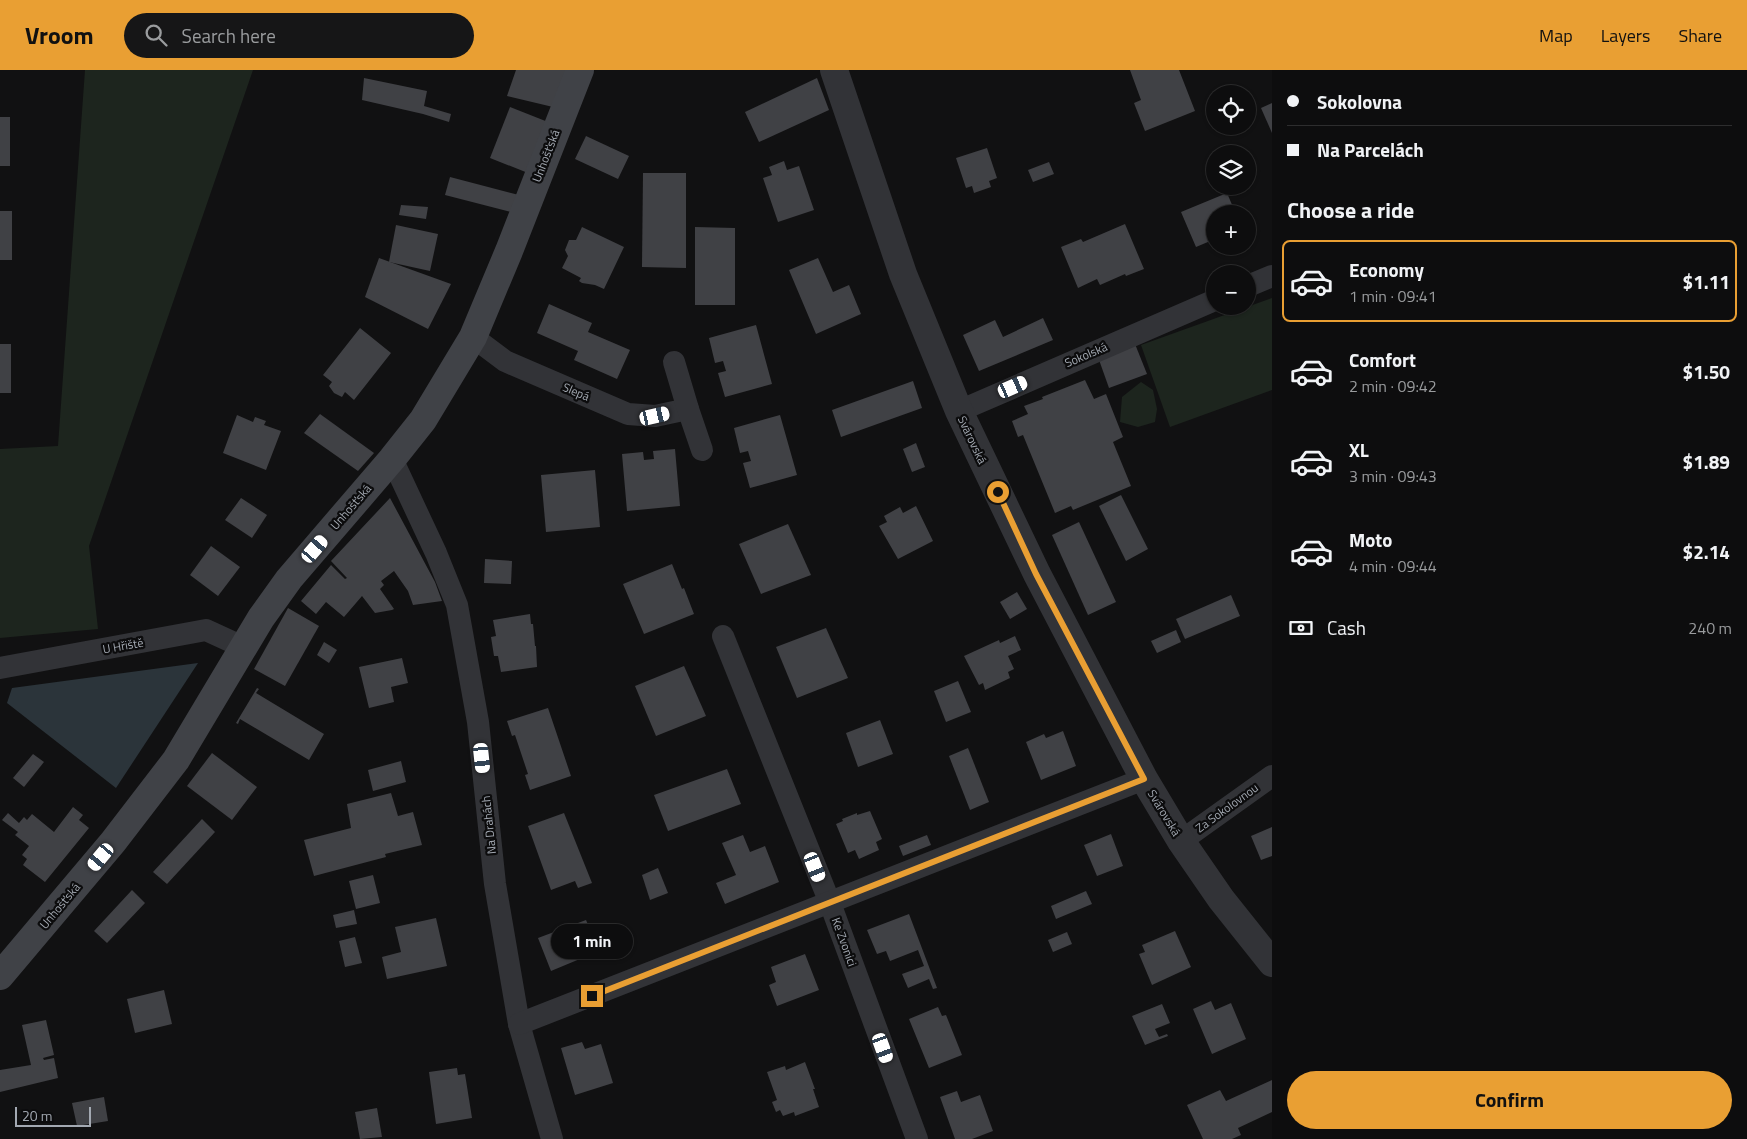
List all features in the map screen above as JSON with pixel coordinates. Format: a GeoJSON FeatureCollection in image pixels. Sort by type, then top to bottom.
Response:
{"type":"FeatureCollection","features":[{"type":"Feature","properties":{"kind":"main road","name":"Unhošťská"},"geometry":{"type":"LineString","coordinates":[[0,976],[113,842],[176,760],[242,647],[289,579],[424,420],[473,337],[509,252],[580,70]]}},
{"type":"Feature","properties":{"kind":"street","name":"Svárovská"},"geometry":{"type":"LineString","coordinates":[[834,70],[903,274],[959,410],[1036,574],[1144,779],[1181,841],[1221,899],[1272,963]]}},
{"type":"Feature","properties":{"kind":"street"},"geometry":{"type":"LineString","coordinates":[[1256,283],[1272,276]]}},
{"type":"Feature","properties":{"kind":"street","name":"Sokolská"},"geometry":{"type":"LineString","coordinates":[[959,410],[1206,304]]}},
{"type":"Feature","properties":{"kind":"street","name":"Slepá"},"geometry":{"type":"LineString","coordinates":[[473,337],[505,361],[628,414],[655,416],[688,409]]}},
{"type":"Feature","properties":{"kind":"street"},"geometry":{"type":"LineString","coordinates":[[674,362],[702,450]]}},
{"type":"Feature","properties":{"kind":"street","name":"Na Drahách"},"geometry":{"type":"LineString","coordinates":[[392,459],[436,553],[457,605],[478,722],[495,884],[518,1024],[552,1139]]}},
{"type":"Feature","properties":{"kind":"street","name":"U Hřiště"},"geometry":{"type":"LineString","coordinates":[[0,668],[206,630],[242,647]]}},
{"type":"Feature","properties":{"kind":"street","name":"Ke Zvonici"},"geometry":{"type":"LineString","coordinates":[[723,636],[830,903],[917,1139]]}},
{"type":"Feature","properties":{"kind":"street","name":"Za Sokolovnou"},"geometry":{"type":"LineString","coordinates":[[1181,841],[1272,776]]}},
{"type":"Feature","properties":{"kind":"street"},"geometry":{"type":"LineString","coordinates":[[518,1024],[1144,779]]}},
{"type":"Feature","properties":{"kind":"shaded area"},"geometry":{"type":"Polygon","coordinates":[[[85,70],[253,70],[89,546],[98,629],[0,638],[0,449],[58,446],[85,70]]]}},
{"type":"Feature","properties":{"kind":"shaded area"},"geometry":{"type":"Polygon","coordinates":[[[1272,298],[1272,390],[1170,427],[1141,345],[1225,315],[1256,315],[1256,304],[1272,298]]]}},
{"type":"Feature","properties":{"kind":"shaded area"},"geometry":{"type":"Polygon","coordinates":[[[1141,382],[1153,390],[1157,409],[1155,422],[1138,427],[1120,422],[1122,397],[1141,382]]]}},
{"type":"Feature","properties":{"kind":"shaded area"},"geometry":{"type":"Polygon","coordinates":[[[198,663],[116,788],[7,703],[12,688],[198,663]]]}},
{"type":"Feature","properties":{"kind":"building"},"geometry":{"type":"Polygon","coordinates":[[[516,70],[566,70],[553,107],[507,96],[516,70]]]}},
{"type":"Feature","properties":{"kind":"building"},"geometry":{"type":"Polygon","coordinates":[[[1130,70],[1179,70],[1195,111],[1145,131],[1134,103],[1141,100],[1130,70]]]}},
{"type":"Feature","properties":{"kind":"building"},"geometry":{"type":"Polygon","coordinates":[[[364,78],[427,91],[424,106],[451,114],[449,122],[362,100],[364,78]]]}},
{"type":"Feature","properties":{"kind":"building"},"geometry":{"type":"Polygon","coordinates":[[[817,78],[829,110],[759,142],[745,112],[817,78]]]}},
{"type":"Feature","properties":{"kind":"building"},"geometry":{"type":"Polygon","coordinates":[[[1272,103],[1272,133],[1261,108],[1272,103]]]}},
{"type":"Feature","properties":{"kind":"building"},"geometry":{"type":"Polygon","coordinates":[[[510,107],[548,122],[528,173],[490,158],[510,107]]]}},
{"type":"Feature","properties":{"kind":"building"},"geometry":{"type":"Polygon","coordinates":[[[0,117],[10,117],[10,166],[0,166],[0,117]]]}},
{"type":"Feature","properties":{"kind":"building"},"geometry":{"type":"Polygon","coordinates":[[[586,136],[629,156],[618,179],[575,159],[586,136]]]}},
{"type":"Feature","properties":{"kind":"building"},"geometry":{"type":"Polygon","coordinates":[[[987,148],[997,178],[989,181],[991,187],[974,193],[972,186],[966,188],[956,158],[987,148]]]}},
{"type":"Feature","properties":{"kind":"building"},"geometry":{"type":"Polygon","coordinates":[[[784,161],[787,170],[799,166],[814,210],[778,222],[763,178],[772,175],[769,167],[784,161]]]}},
{"type":"Feature","properties":{"kind":"building"},"geometry":{"type":"Polygon","coordinates":[[[1049,162],[1054,174],[1033,182],[1028,170],[1049,162]]]}},
{"type":"Feature","properties":{"kind":"building"},"geometry":{"type":"Polygon","coordinates":[[[643,173],[686,173],[686,268],[642,267],[643,173]]]}},
{"type":"Feature","properties":{"kind":"building"},"geometry":{"type":"Polygon","coordinates":[[[450,177],[519,195],[511,212],[445,195],[450,177]]]}},
{"type":"Feature","properties":{"kind":"building"},"geometry":{"type":"Polygon","coordinates":[[[1222,195],[1228,195],[1232,205],[1206,205],[1206,243],[1196,247],[1181,212],[1222,195]]]}},
{"type":"Feature","properties":{"kind":"building"},"geometry":{"type":"Polygon","coordinates":[[[401,205],[428,207],[426,219],[399,215],[401,205]]]}},
{"type":"Feature","properties":{"kind":"building"},"geometry":{"type":"Polygon","coordinates":[[[0,211],[12,211],[12,260],[0,260],[0,211]]]}},
{"type":"Feature","properties":{"kind":"building"},"geometry":{"type":"Polygon","coordinates":[[[1125,224],[1144,269],[1126,276],[1125,274],[1100,285],[1097,279],[1078,288],[1061,247],[1081,239],[1083,242],[1125,224]]]}},
{"type":"Feature","properties":{"kind":"building"},"geometry":{"type":"Polygon","coordinates":[[[396,225],[438,234],[430,271],[389,262],[396,225]]]}},
{"type":"Feature","properties":{"kind":"building"},"geometry":{"type":"Polygon","coordinates":[[[582,227],[624,247],[604,289],[582,283],[579,281],[581,278],[562,268],[568,256],[565,250],[569,240],[576,240],[582,227]]]}},
{"type":"Feature","properties":{"kind":"building"},"geometry":{"type":"Polygon","coordinates":[[[695,227],[735,228],[735,305],[695,305],[695,227]]]}},
{"type":"Feature","properties":{"kind":"building"},"geometry":{"type":"Polygon","coordinates":[[[379,258],[451,284],[428,329],[365,297],[379,258]]]}},
{"type":"Feature","properties":{"kind":"building"},"geometry":{"type":"Polygon","coordinates":[[[818,258],[833,292],[849,285],[861,314],[816,334],[789,270],[818,258]]]}},
{"type":"Feature","properties":{"kind":"building"},"geometry":{"type":"Polygon","coordinates":[[[549,304],[592,323],[588,332],[630,350],[617,379],[574,360],[578,351],[537,333],[549,304]]]}},
{"type":"Feature","properties":{"kind":"building"},"geometry":{"type":"Polygon","coordinates":[[[1043,318],[1053,340],[979,371],[963,335],[995,320],[1003,337],[1043,318]]]}},
{"type":"Feature","properties":{"kind":"building"},"geometry":{"type":"Polygon","coordinates":[[[756,325],[772,384],[725,397],[718,373],[726,371],[723,361],[715,363],[709,338],[756,325]]]}},
{"type":"Feature","properties":{"kind":"building"},"geometry":{"type":"Polygon","coordinates":[[[360,328],[391,353],[354,400],[345,392],[342,397],[334,393],[329,386],[332,382],[323,375],[360,328]]]}},
{"type":"Feature","properties":{"kind":"building"},"geometry":{"type":"Polygon","coordinates":[[[0,344],[11,344],[11,393],[0,393],[0,344]]]}},
{"type":"Feature","properties":{"kind":"building"},"geometry":{"type":"Polygon","coordinates":[[[1135,344],[1147,374],[1109,388],[1098,357],[1135,344]]]}},
{"type":"Feature","properties":{"kind":"building"},"geometry":{"type":"Polygon","coordinates":[[[1085,380],[1094,399],[1106,394],[1123,437],[1113,442],[1131,486],[1073,510],[1071,506],[1055,513],[1023,435],[1018,437],[1012,421],[1028,414],[1024,406],[1085,380]]]}},
{"type":"Feature","properties":{"kind":"building"},"geometry":{"type":"Polygon","coordinates":[[[913,381],[922,408],[841,437],[832,410],[913,381]]]}},
{"type":"Feature","properties":{"kind":"building"},"geometry":{"type":"Polygon","coordinates":[[[320,414],[374,453],[358,471],[304,433],[320,414]]]}},
{"type":"Feature","properties":{"kind":"building"},"geometry":{"type":"Polygon","coordinates":[[[237,415],[253,422],[255,417],[266,421],[264,425],[281,431],[266,470],[223,453],[237,415]]]}},
{"type":"Feature","properties":{"kind":"building"},"geometry":{"type":"Polygon","coordinates":[[[780,415],[797,475],[750,488],[743,463],[751,461],[748,451],[740,453],[734,428],[780,415]]]}},
{"type":"Feature","properties":{"kind":"building"},"geometry":{"type":"Polygon","coordinates":[[[916,443],[925,467],[912,472],[903,449],[916,443]]]}},
{"type":"Feature","properties":{"kind":"building"},"geometry":{"type":"Polygon","coordinates":[[[675,449],[680,506],[627,511],[622,454],[643,452],[644,460],[654,459],[653,451],[675,449]]]}},
{"type":"Feature","properties":{"kind":"building"},"geometry":{"type":"Polygon","coordinates":[[[595,470],[600,527],[546,532],[541,475],[595,470]]]}},
{"type":"Feature","properties":{"kind":"building"},"geometry":{"type":"Polygon","coordinates":[[[1121,495],[1148,549],[1126,561],[1099,506],[1121,495]]]}},
{"type":"Feature","properties":{"kind":"building"},"geometry":{"type":"Polygon","coordinates":[[[241,498],[267,515],[252,538],[225,520],[241,498]]]}},
{"type":"Feature","properties":{"kind":"building"},"geometry":{"type":"Polygon","coordinates":[[[390,498],[435,582],[442,601],[413,605],[408,591],[394,571],[381,581],[384,585],[380,589],[394,609],[375,613],[362,596],[344,617],[326,602],[316,614],[301,601],[331,565],[345,579],[347,578],[331,561],[390,498]]]}},
{"type":"Feature","properties":{"kind":"building"},"geometry":{"type":"Polygon","coordinates":[[[916,506],[933,541],[898,559],[879,526],[887,522],[884,516],[900,507],[903,513],[916,506]]]}},
{"type":"Feature","properties":{"kind":"building"},"geometry":{"type":"Polygon","coordinates":[[[1079,522],[1116,602],[1088,615],[1052,535],[1079,522]]]}},
{"type":"Feature","properties":{"kind":"building"},"geometry":{"type":"Polygon","coordinates":[[[788,524],[811,575],[761,594],[739,544],[788,524]]]}},
{"type":"Feature","properties":{"kind":"building"},"geometry":{"type":"Polygon","coordinates":[[[211,546],[240,567],[218,596],[190,575],[211,546]]]}},
{"type":"Feature","properties":{"kind":"building"},"geometry":{"type":"Polygon","coordinates":[[[485,559],[512,561],[511,584],[484,583],[485,559]]]}},
{"type":"Feature","properties":{"kind":"building"},"geometry":{"type":"Polygon","coordinates":[[[672,564],[694,614],[644,634],[623,584],[672,564]]]}},
{"type":"Feature","properties":{"kind":"building"},"geometry":{"type":"Polygon","coordinates":[[[1017,592],[1027,609],[1010,619],[1000,602],[1017,592]]]}},
{"type":"Feature","properties":{"kind":"building"},"geometry":{"type":"Polygon","coordinates":[[[1231,595],[1240,616],[1185,639],[1176,619],[1231,595]]]}},
{"type":"Feature","properties":{"kind":"building"},"geometry":{"type":"Polygon","coordinates":[[[288,608],[319,626],[285,686],[254,669],[288,608]]]}},
{"type":"Feature","properties":{"kind":"building"},"geometry":{"type":"Polygon","coordinates":[[[530,614],[536,646],[537,667],[501,672],[498,656],[494,656],[491,637],[496,636],[493,620],[530,614]]]}},
{"type":"Feature","properties":{"kind":"building"},"geometry":{"type":"Polygon","coordinates":[[[826,628],[848,678],[797,698],[776,647],[826,628]]]}},
{"type":"Feature","properties":{"kind":"building"},"geometry":{"type":"Polygon","coordinates":[[[1176,630],[1181,642],[1157,653],[1151,641],[1176,630]]]}},
{"type":"Feature","properties":{"kind":"building"},"geometry":{"type":"Polygon","coordinates":[[[1015,636],[1021,650],[1008,656],[1014,669],[1008,672],[1010,678],[985,690],[983,683],[979,685],[964,656],[999,640],[1000,643],[1015,636]]]}},
{"type":"Feature","properties":{"kind":"building"},"geometry":{"type":"Polygon","coordinates":[[[324,642],[337,650],[329,663],[317,655],[324,642]]]}},
{"type":"Feature","properties":{"kind":"building"},"geometry":{"type":"Polygon","coordinates":[[[402,658],[408,683],[391,687],[394,702],[369,708],[359,667],[402,658]]]}},
{"type":"Feature","properties":{"kind":"building"},"geometry":{"type":"Polygon","coordinates":[[[684,666],[706,716],[656,736],[635,686],[684,666]]]}},
{"type":"Feature","properties":{"kind":"building"},"geometry":{"type":"Polygon","coordinates":[[[958,681],[971,712],[946,722],[934,691],[958,681]]]}},
{"type":"Feature","properties":{"kind":"building"},"geometry":{"type":"Polygon","coordinates":[[[257,688],[259,689],[256,693],[324,734],[309,760],[240,719],[238,724],[236,723],[257,688]]]}},
{"type":"Feature","properties":{"kind":"building"},"geometry":{"type":"Polygon","coordinates":[[[548,708],[571,776],[530,790],[525,775],[528,774],[515,735],[512,736],[507,721],[548,708]]]}},
{"type":"Feature","properties":{"kind":"building"},"geometry":{"type":"Polygon","coordinates":[[[880,720],[893,754],[858,767],[846,733],[880,720]]]}},
{"type":"Feature","properties":{"kind":"building"},"geometry":{"type":"Polygon","coordinates":[[[1063,731],[1076,766],[1041,780],[1026,742],[1044,734],[1046,738],[1063,731]]]}},
{"type":"Feature","properties":{"kind":"building"},"geometry":{"type":"Polygon","coordinates":[[[968,748],[989,802],[970,810],[949,756],[968,748]]]}},
{"type":"Feature","properties":{"kind":"building"},"geometry":{"type":"Polygon","coordinates":[[[212,753],[257,787],[232,820],[187,786],[212,753]]]}},
{"type":"Feature","properties":{"kind":"building"},"geometry":{"type":"Polygon","coordinates":[[[33,754],[44,762],[24,787],[13,778],[33,754]]]}},
{"type":"Feature","properties":{"kind":"building"},"geometry":{"type":"Polygon","coordinates":[[[401,761],[406,782],[373,791],[368,770],[401,761]]]}},
{"type":"Feature","properties":{"kind":"building"},"geometry":{"type":"Polygon","coordinates":[[[727,769],[741,804],[668,831],[654,795],[727,769]]]}},
{"type":"Feature","properties":{"kind":"building"},"geometry":{"type":"Polygon","coordinates":[[[391,793],[398,816],[413,812],[422,845],[385,854],[386,857],[314,876],[304,840],[351,828],[347,804],[391,793]]]}},
{"type":"Feature","properties":{"kind":"building"},"geometry":{"type":"Polygon","coordinates":[[[73,807],[83,815],[79,820],[89,828],[45,882],[23,865],[27,859],[22,855],[29,846],[15,835],[18,832],[2,820],[8,813],[19,823],[24,817],[27,820],[32,814],[54,832],[73,807]]]}},
{"type":"Feature","properties":{"kind":"building"},"geometry":{"type":"Polygon","coordinates":[[[870,811],[882,839],[876,842],[879,850],[859,859],[855,850],[848,853],[836,824],[843,821],[842,819],[857,813],[857,815],[870,811]]]}},
{"type":"Feature","properties":{"kind":"building"},"geometry":{"type":"Polygon","coordinates":[[[564,813],[592,883],[578,888],[575,881],[551,890],[528,826],[564,813]]]}},
{"type":"Feature","properties":{"kind":"building"},"geometry":{"type":"Polygon","coordinates":[[[202,819],[215,832],[167,884],[153,872],[202,819]]]}},
{"type":"Feature","properties":{"kind":"building"},"geometry":{"type":"Polygon","coordinates":[[[1272,827],[1272,856],[1261,860],[1251,836],[1272,827]]]}},
{"type":"Feature","properties":{"kind":"building"},"geometry":{"type":"Polygon","coordinates":[[[1111,834],[1123,866],[1097,876],[1084,845],[1111,834]]]}},
{"type":"Feature","properties":{"kind":"building"},"geometry":{"type":"Polygon","coordinates":[[[743,835],[750,852],[765,846],[779,882],[725,904],[716,883],[736,875],[722,843],[743,835]]]}},
{"type":"Feature","properties":{"kind":"building"},"geometry":{"type":"Polygon","coordinates":[[[927,835],[931,845],[903,856],[899,846],[927,835]]]}},
{"type":"Feature","properties":{"kind":"building"},"geometry":{"type":"Polygon","coordinates":[[[658,868],[668,893],[650,900],[642,875],[658,868]]]}},
{"type":"Feature","properties":{"kind":"building"},"geometry":{"type":"Polygon","coordinates":[[[373,875],[380,903],[356,909],[349,881],[373,875]]]}},
{"type":"Feature","properties":{"kind":"building"},"geometry":{"type":"Polygon","coordinates":[[[132,890],[145,903],[107,943],[94,931],[132,890]]]}},
{"type":"Feature","properties":{"kind":"building"},"geometry":{"type":"Polygon","coordinates":[[[1086,891],[1092,904],[1056,919],[1051,906],[1086,891]]]}},
{"type":"Feature","properties":{"kind":"building"},"geometry":{"type":"Polygon","coordinates":[[[354,910],[357,924],[336,928],[333,915],[354,910]]]}},
{"type":"Feature","properties":{"kind":"building"},"geometry":{"type":"Polygon","coordinates":[[[909,914],[937,988],[933,989],[929,979],[908,988],[902,974],[924,966],[918,950],[890,961],[886,951],[877,954],[867,930],[909,914]]]}},
{"type":"Feature","properties":{"kind":"building"},"geometry":{"type":"Polygon","coordinates":[[[436,918],[447,966],[387,979],[382,957],[401,952],[395,927],[436,918]]]}},
{"type":"Feature","properties":{"kind":"building"},"geometry":{"type":"Polygon","coordinates":[[[586,920],[599,951],[551,971],[538,938],[586,920]]]}},
{"type":"Feature","properties":{"kind":"building"},"geometry":{"type":"Polygon","coordinates":[[[1175,931],[1191,967],[1152,985],[1139,954],[1145,952],[1142,945],[1175,931]]]}},
{"type":"Feature","properties":{"kind":"building"},"geometry":{"type":"Polygon","coordinates":[[[1067,932],[1072,944],[1053,952],[1048,940],[1067,932]]]}},
{"type":"Feature","properties":{"kind":"building"},"geometry":{"type":"Polygon","coordinates":[[[355,937],[362,963],[345,967],[339,941],[355,937]]]}},
{"type":"Feature","properties":{"kind":"building"},"geometry":{"type":"Polygon","coordinates":[[[805,954],[819,990],[777,1006],[769,985],[776,982],[771,967],[805,954]]]}},
{"type":"Feature","properties":{"kind":"building"},"geometry":{"type":"Polygon","coordinates":[[[164,990],[172,1024],[135,1033],[127,999],[164,990]]]}},
{"type":"Feature","properties":{"kind":"building"},"geometry":{"type":"Polygon","coordinates":[[[1211,1001],[1215,1010],[1231,1003],[1246,1039],[1212,1054],[1193,1009],[1211,1001]]]}},
{"type":"Feature","properties":{"kind":"building"},"geometry":{"type":"Polygon","coordinates":[[[1162,1004],[1170,1023],[1155,1029],[1159,1037],[1167,1034],[1168,1036],[1145,1045],[1132,1016],[1162,1004]]]}},
{"type":"Feature","properties":{"kind":"building"},"geometry":{"type":"Polygon","coordinates":[[[938,1007],[942,1016],[946,1015],[962,1055],[929,1068],[909,1019],[938,1007]]]}},
{"type":"Feature","properties":{"kind":"building"},"geometry":{"type":"Polygon","coordinates":[[[46,1020],[54,1055],[43,1058],[44,1060],[54,1058],[58,1078],[0,1092],[0,1070],[31,1065],[22,1025],[46,1020]]]}},
{"type":"Feature","properties":{"kind":"building"},"geometry":{"type":"Polygon","coordinates":[[[582,1042],[585,1049],[601,1044],[613,1083],[575,1095],[561,1048],[582,1042]]]}},
{"type":"Feature","properties":{"kind":"building"},"geometry":{"type":"Polygon","coordinates":[[[805,1062],[815,1089],[813,1089],[819,1107],[795,1116],[794,1112],[783,1116],[780,1110],[776,1112],[772,1102],[777,1100],[767,1072],[785,1066],[786,1070],[805,1062]]]}},
{"type":"Feature","properties":{"kind":"building"},"geometry":{"type":"Polygon","coordinates":[[[457,1068],[458,1075],[465,1074],[472,1118],[436,1124],[429,1072],[457,1068]]]}},
{"type":"Feature","properties":{"kind":"building"},"geometry":{"type":"Polygon","coordinates":[[[1272,1080],[1272,1112],[1238,1128],[1241,1135],[1232,1139],[1203,1139],[1187,1105],[1220,1090],[1226,1101],[1272,1080]]]}},
{"type":"Feature","properties":{"kind":"building"},"geometry":{"type":"Polygon","coordinates":[[[957,1091],[961,1102],[980,1095],[993,1131],[972,1139],[955,1139],[940,1097],[957,1091]]]}},
{"type":"Feature","properties":{"kind":"building"},"geometry":{"type":"Polygon","coordinates":[[[104,1097],[108,1121],[77,1126],[72,1103],[104,1097]]]}},
{"type":"Feature","properties":{"kind":"building"},"geometry":{"type":"Polygon","coordinates":[[[377,1108],[382,1137],[360,1139],[355,1112],[377,1108]]]}},
{"type":"Feature","properties":{"kind":"route"},"geometry":{"type":"LineString","coordinates":[[592,996],[1144,779],[1036,574],[998,492]]}}]}
